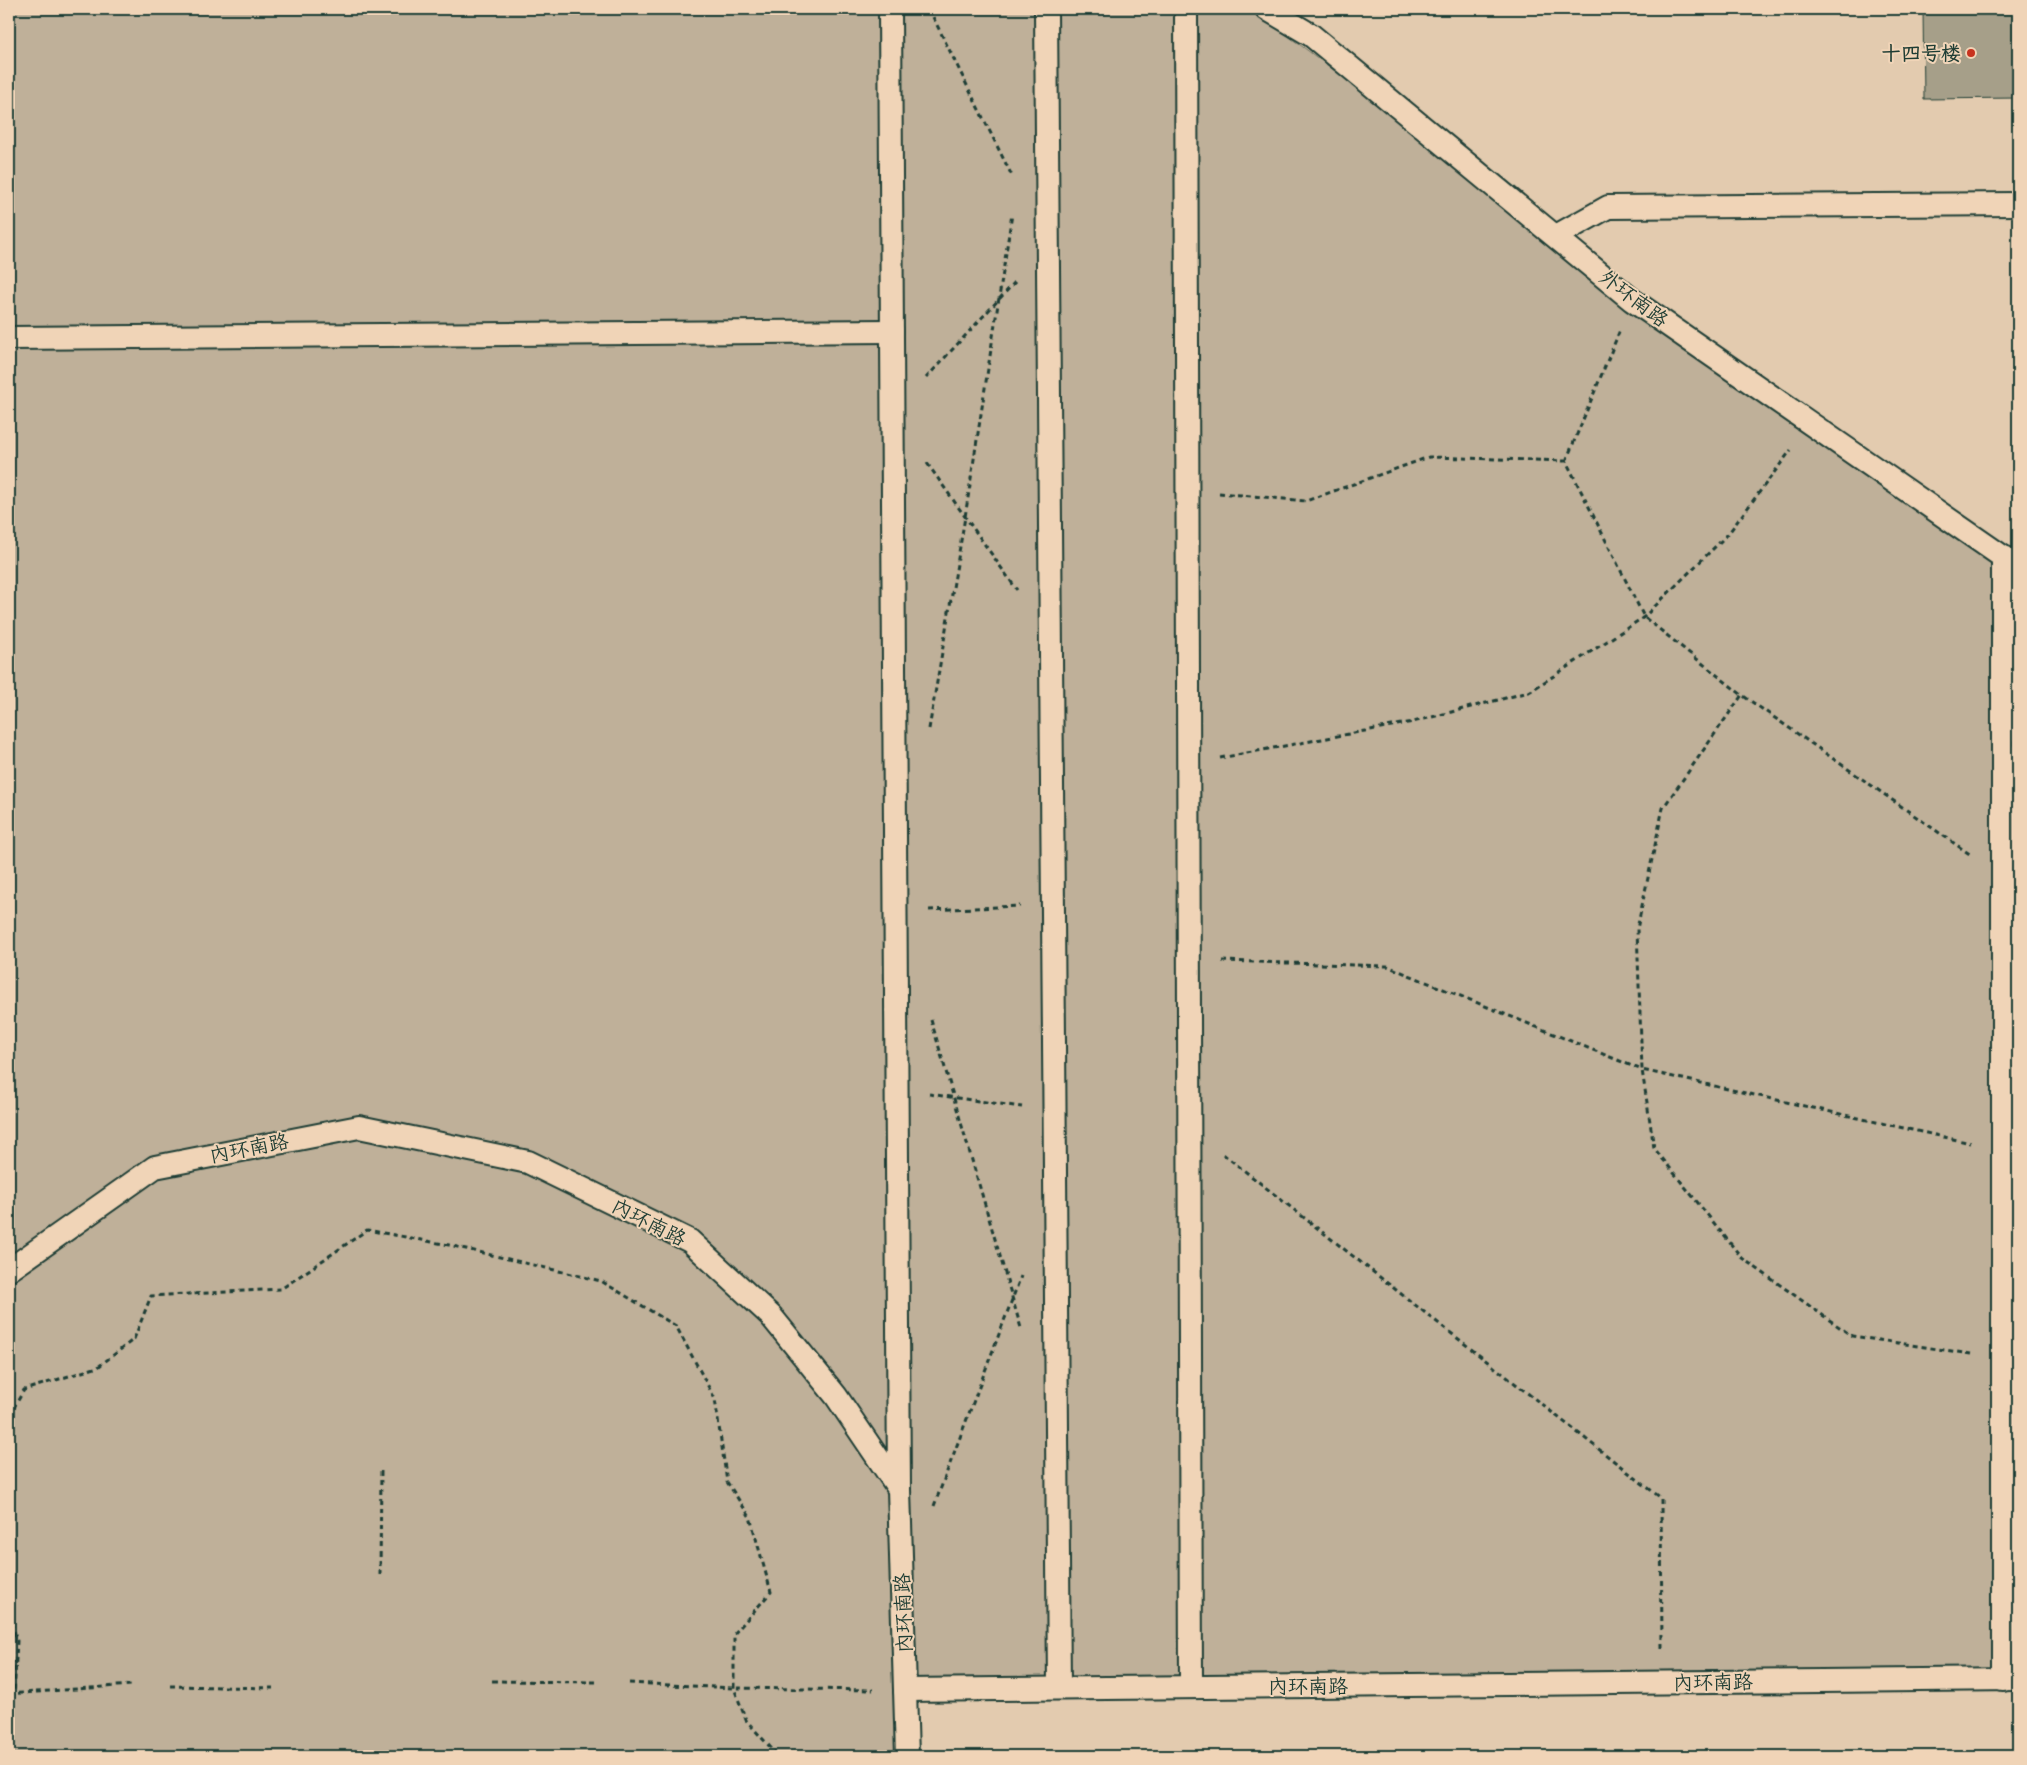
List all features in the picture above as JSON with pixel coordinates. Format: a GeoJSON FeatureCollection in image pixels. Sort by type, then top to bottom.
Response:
{"type":"FeatureCollection","features":[{"type":"Feature","properties":{"kind":"lane"},"geometry":{"type":"LineString","coordinates":[[890,9],[899,1490]]}},
{"type":"Feature","properties":{"kind":"lane"},"geometry":{"type":"LineString","coordinates":[[1046,9],[1059,1688]]}},
{"type":"Feature","properties":{"kind":"lane"},"geometry":{"type":"LineString","coordinates":[[1186,9],[1191,1687]]}},
{"type":"Feature","properties":{"kind":"lane","name":"外环南路"},"geometry":{"type":"LineString","coordinates":[[1267,9],[1311,35],[1632,300],[2011,560]]}},
{"type":"Feature","properties":{"kind":"lane"},"geometry":{"type":"LineString","coordinates":[[1556,236],[1608,207],[2018,204]]}},
{"type":"Feature","properties":{"kind":"lane"},"geometry":{"type":"LineString","coordinates":[[9,338],[892,331]]}},
{"type":"Feature","properties":{"kind":"lane"},"geometry":{"type":"LineString","coordinates":[[2011,560],[2003,877],[2003,1359],[2011,1680]]}},
{"type":"Feature","properties":{"kind":"lane","name":"内环南路"},"geometry":{"type":"LineString","coordinates":[[9,1270],[155,1167],[359,1127],[528,1162],[690,1241],[771,1316],[836,1396],[899,1490],[905,1690],[2011,1680]]}},
{"type":"Feature","properties":{"kind":"lane"},"geometry":{"type":"LineString","coordinates":[[905,1690],[908,1756]]}},
{"type":"Feature","properties":{"kind":"path"},"geometry":{"type":"LineString","coordinates":[[929,9],[1017,186]]}},
{"type":"Feature","properties":{"kind":"path"},"geometry":{"type":"LineString","coordinates":[[928,738],[1014,204]]}},
{"type":"Feature","properties":{"kind":"path"},"geometry":{"type":"LineString","coordinates":[[892,414],[1047,247]]}},
{"type":"Feature","properties":{"kind":"path"},"geometry":{"type":"LineString","coordinates":[[1632,300],[1566,462],[1644,617],[1742,695],[2003,877]]}},
{"type":"Feature","properties":{"kind":"path"},"geometry":{"type":"LineString","coordinates":[[1189,764],[1413,722],[1529,692],[1644,617],[1728,534],[1811,424]]}},
{"type":"Feature","properties":{"kind":"path"},"geometry":{"type":"LineString","coordinates":[[1188,490],[1306,501],[1429,456],[1566,462]]}},
{"type":"Feature","properties":{"kind":"path"},"geometry":{"type":"LineString","coordinates":[[926,462],[1050,638]]}},
{"type":"Feature","properties":{"kind":"path"},"geometry":{"type":"LineString","coordinates":[[1742,695],[1663,808],[1637,929],[1642,1070],[1654,1148],[1742,1258],[1852,1336],[2003,1359]]}},
{"type":"Feature","properties":{"kind":"path"},"geometry":{"type":"LineString","coordinates":[[928,910],[1053,904]]}},
{"type":"Feature","properties":{"kind":"path"},"geometry":{"type":"LineString","coordinates":[[1189,960],[1387,966],[1642,1070],[2003,1150]]}},
{"type":"Feature","properties":{"kind":"path"},"geometry":{"type":"LineString","coordinates":[[929,1014],[1024,1336]]}},
{"type":"Feature","properties":{"kind":"path"},"geometry":{"type":"LineString","coordinates":[[896,1088],[954,1098],[1055,1111]]}},
{"type":"Feature","properties":{"kind":"path"},"geometry":{"type":"LineString","coordinates":[[1190,1127],[1661,1498],[1663,1683]]}},
{"type":"Feature","properties":{"kind":"path"},"geometry":{"type":"LineString","coordinates":[[9,1416],[24,1390],[98,1367],[134,1339],[151,1296],[281,1289],[367,1230],[449,1245],[601,1281],[676,1326],[715,1399],[728,1482],[750,1517],[771,1592],[734,1634],[734,1688],[746,1720],[778,1756]]}},
{"type":"Feature","properties":{"kind":"path"},"geometry":{"type":"LineString","coordinates":[[932,1510],[1022,1272]]}},
{"type":"Feature","properties":{"kind":"path"},"geometry":{"type":"LineString","coordinates":[[380,1576],[381,1470]]}},
{"type":"Feature","properties":{"kind":"path"},"geometry":{"type":"LineString","coordinates":[[9,1614],[17,1641],[14,1693],[9,1712]]}},
{"type":"Feature","properties":{"kind":"path"},"geometry":{"type":"LineString","coordinates":[[492,1682],[596,1682]]}},
{"type":"Feature","properties":{"kind":"path"},"geometry":{"type":"LineString","coordinates":[[628,1683],[734,1688],[905,1690]]}},
{"type":"Feature","properties":{"kind":"path"},"geometry":{"type":"LineString","coordinates":[[9,1694],[131,1685]]}},
{"type":"Feature","properties":{"kind":"path"},"geometry":{"type":"LineString","coordinates":[[170,1686],[273,1688]]}},
{"type":"Feature","properties":{"kind":"shaded area"},"geometry":{"type":"Polygon","coordinates":[[[9,9],[1252,9],[1556,236],[2018,563],[2018,1092],[2004,1092],[2003,1680],[906,1690],[907,1756],[9,1756],[9,9]]]}},
{"type":"Feature","properties":{"kind":"building","name":"十四号楼"},"geometry":{"type":"Polygon","coordinates":[[[1923,9],[2018,9],[2018,98],[1924,99],[1923,9]]]}},
{"type":"Feature","properties":{"kind":"place","name":"十四号楼"},"geometry":{"type":"Point","coordinates":[1971,53]}}]}
